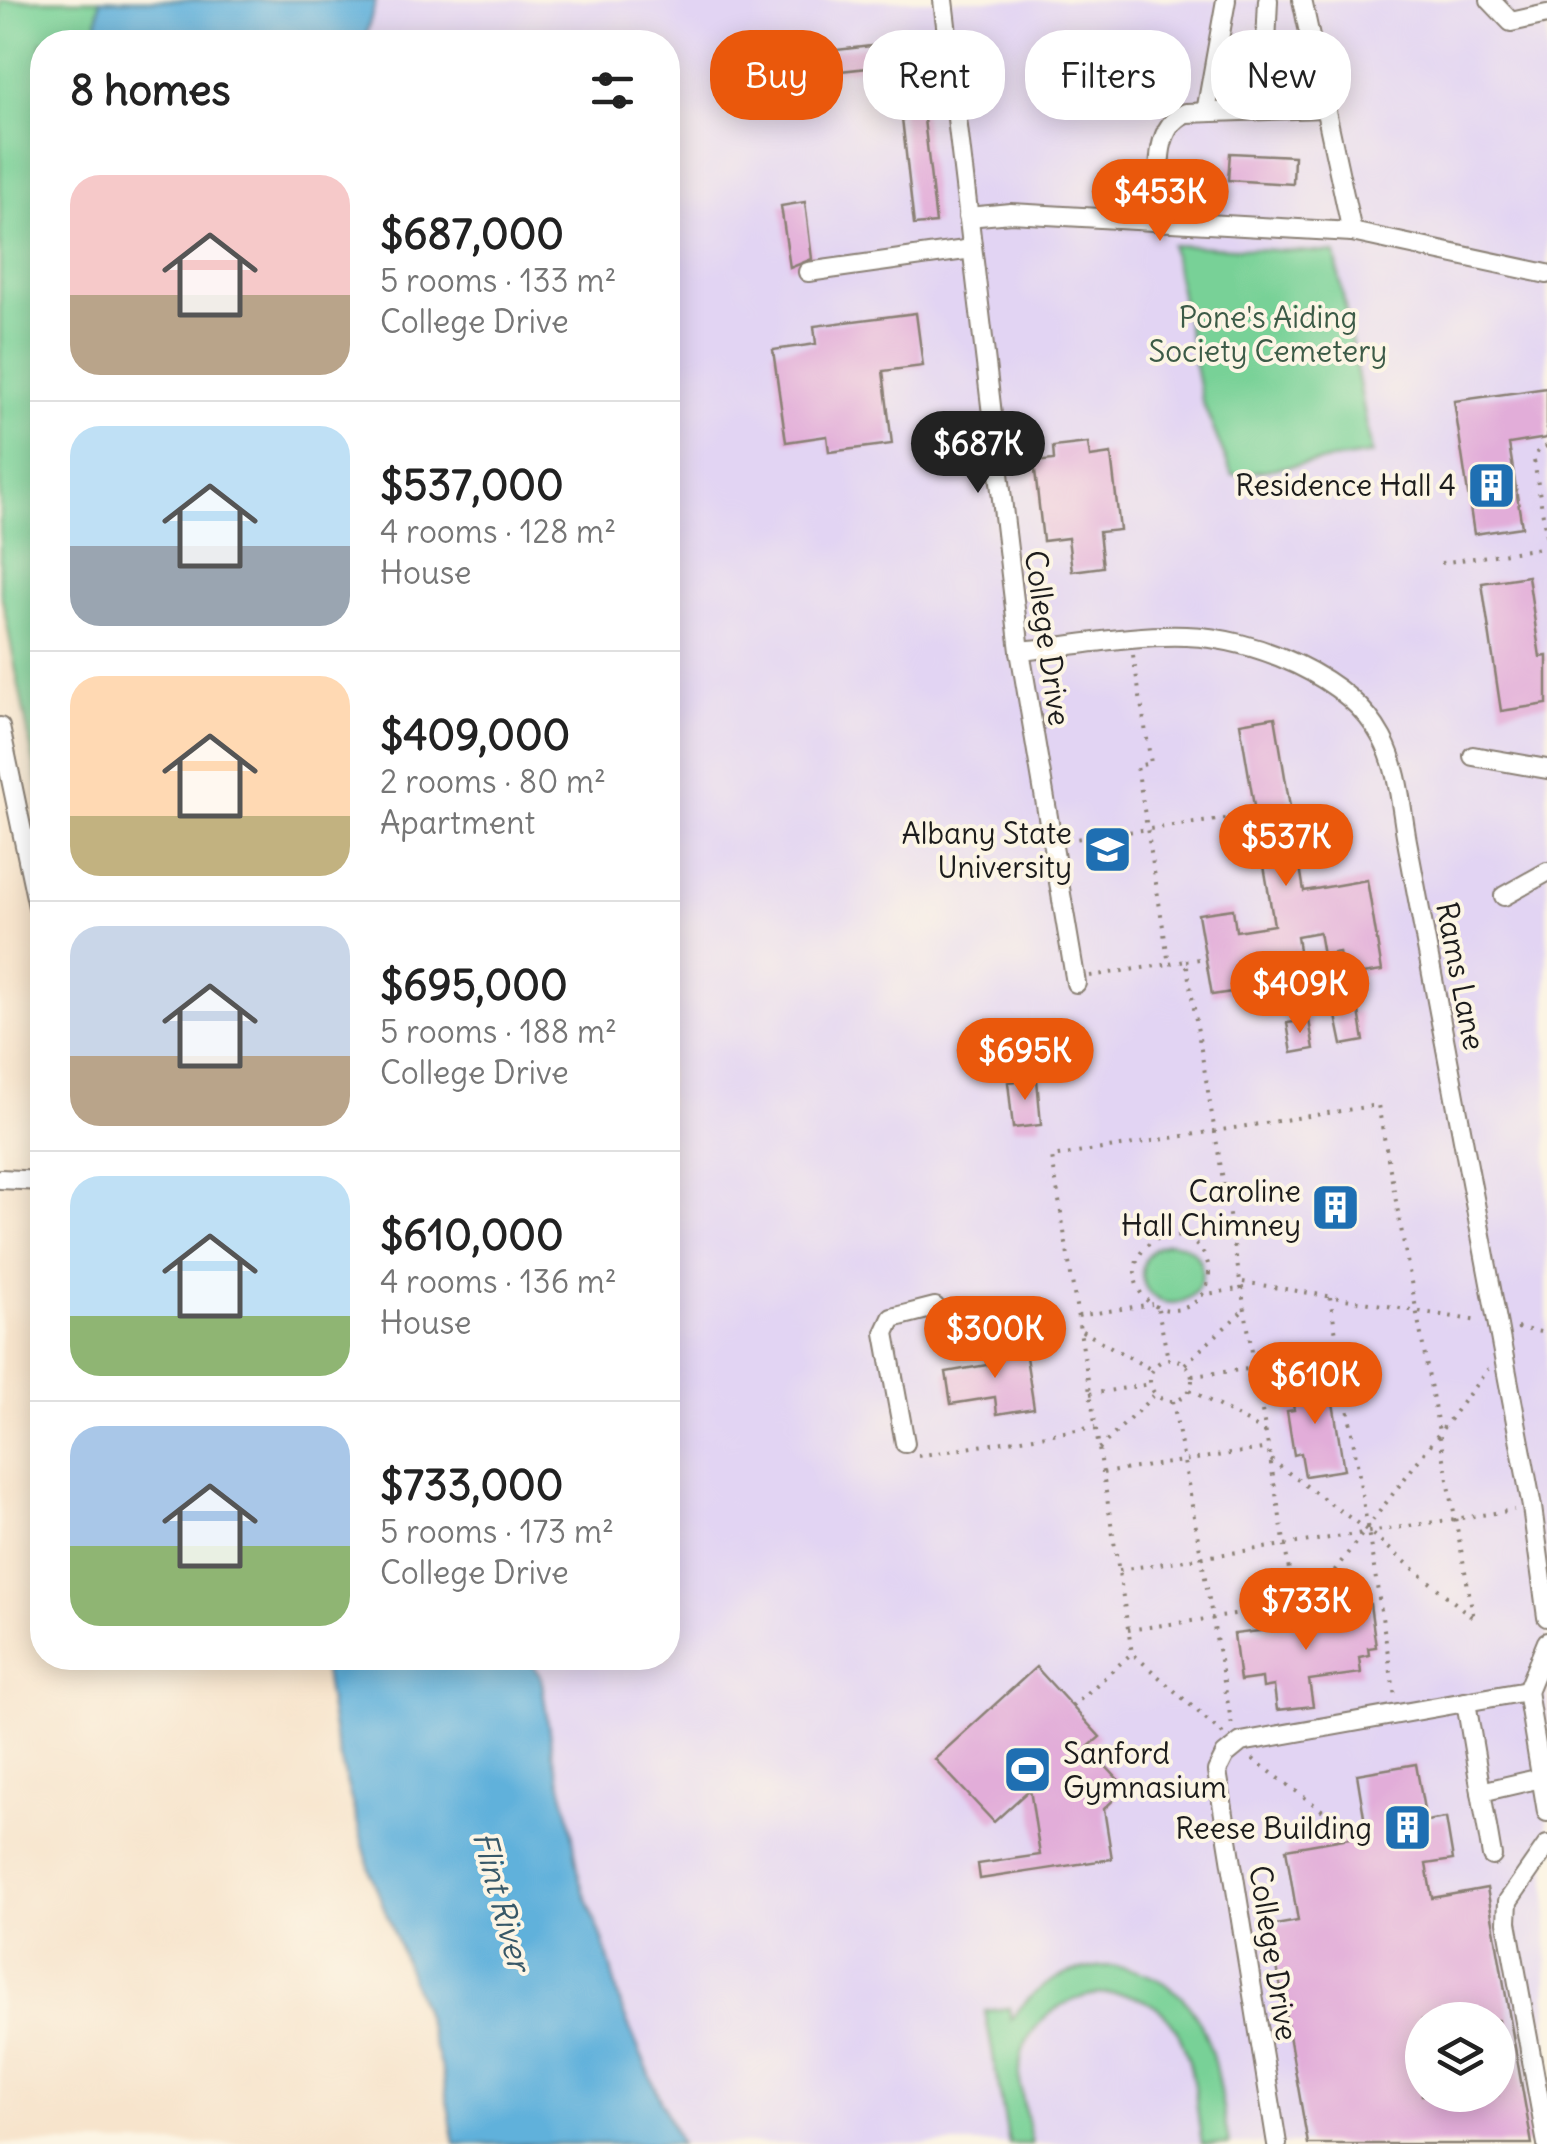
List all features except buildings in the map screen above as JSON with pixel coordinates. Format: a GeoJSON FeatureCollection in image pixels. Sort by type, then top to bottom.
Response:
{"type":"FeatureCollection","features":[{"type":"Feature","properties":{"kind":"street","name":"College Drive"},"geometry":{"type":"LineString","coordinates":[[944,0],[1020,651],[1075,981]]}},
{"type":"Feature","properties":{"kind":"street"},"geometry":{"type":"LineString","coordinates":[[1206,112],[1226,0]]}},
{"type":"Feature","properties":{"kind":"street"},"geometry":{"type":"LineString","coordinates":[[1267,30],[1268,0]]}},
{"type":"Feature","properties":{"kind":"street"},"geometry":{"type":"LineString","coordinates":[[1302,0],[1308,30]]}},
{"type":"Feature","properties":{"kind":"street"},"geometry":{"type":"LineString","coordinates":[[1490,0],[1510,22],[1538,10]]}},
{"type":"Feature","properties":{"kind":"street"},"geometry":{"type":"LineString","coordinates":[[1161,221],[1161,143],[1176,117],[1211,112]]}},
{"type":"Feature","properties":{"kind":"street"},"geometry":{"type":"LineString","coordinates":[[1327,120],[1352,232]]}},
{"type":"Feature","properties":{"kind":"street"},"geometry":{"type":"LineString","coordinates":[[968,217],[1012,213],[1352,232],[1547,274]]}},
{"type":"Feature","properties":{"kind":"street"},"geometry":{"type":"LineString","coordinates":[[808,272],[972,248]]}},
{"type":"Feature","properties":{"kind":"street","name":"Rams Lane"},"geometry":{"type":"LineString","coordinates":[[1020,651],[1184,636],[1265,654],[1327,680],[1381,735],[1392,760],[1503,1349],[1532,1507],[1547,1617]]}},
{"type":"Feature","properties":{"kind":"street"},"geometry":{"type":"LineString","coordinates":[[0,727],[30,869]]}},
{"type":"Feature","properties":{"kind":"street"},"geometry":{"type":"LineString","coordinates":[[1473,756],[1547,769]]}},
{"type":"Feature","properties":{"kind":"street"},"geometry":{"type":"LineString","coordinates":[[1504,896],[1547,872]]}},
{"type":"Feature","properties":{"kind":"street"},"geometry":{"type":"LineString","coordinates":[[0,1178],[30,1179]]}},
{"type":"Feature","properties":{"kind":"street"},"geometry":{"type":"LineString","coordinates":[[905,1443],[885,1333],[892,1318],[903,1312],[934,1307]]}},
{"type":"Feature","properties":{"kind":"street"},"geometry":{"type":"LineString","coordinates":[[1547,1642],[1527,1691],[1547,1812]]}},
{"type":"Feature","properties":{"kind":"street"},"geometry":{"type":"LineString","coordinates":[[1236,1746],[1527,1691]]}},
{"type":"Feature","properties":{"kind":"street"},"geometry":{"type":"LineString","coordinates":[[1466,1702],[1492,1856]]}},
{"type":"Feature","properties":{"kind":"street","name":"College Drive"},"geometry":{"type":"LineString","coordinates":[[1236,1746],[1217,1771],[1277,2144]]}},
{"type":"Feature","properties":{"kind":"street"},"geometry":{"type":"LineString","coordinates":[[1481,1792],[1541,1778]]}},
{"type":"Feature","properties":{"kind":"street"},"geometry":{"type":"LineString","coordinates":[[1547,1844],[1508,1901],[1506,1922],[1547,2144]]}},
{"type":"Feature","properties":{"kind":"path"},"geometry":{"type":"LineString","coordinates":[[1547,446],[1538,451],[1534,460],[1547,540]]}},
{"type":"Feature","properties":{"kind":"path"},"geometry":{"type":"LineString","coordinates":[[1440,563],[1547,547]]}},
{"type":"Feature","properties":{"kind":"path"},"geometry":{"type":"LineString","coordinates":[[1130,641],[1151,763],[1137,766],[1169,964]]}},
{"type":"Feature","properties":{"kind":"path"},"geometry":{"type":"LineString","coordinates":[[1051,842],[1255,815]]}},
{"type":"Feature","properties":{"kind":"path"},"geometry":{"type":"LineString","coordinates":[[1075,981],[1206,958]]}},
{"type":"Feature","properties":{"kind":"path"},"geometry":{"type":"LineString","coordinates":[[1186,961],[1296,1606]]}},
{"type":"Feature","properties":{"kind":"path"},"geometry":{"type":"LineString","coordinates":[[1271,1460],[1368,1531],[1474,1619],[1378,1105],[1052,1157],[1132,1653],[1236,1746],[1358,1836]]}},
{"type":"Feature","properties":{"kind":"path"},"geometry":{"type":"LineString","coordinates":[[1168,1359],[1155,1306],[1139,1290],[1135,1265],[1148,1244],[1172,1236],[1196,1244],[1204,1254],[1209,1279],[1201,1296]]}},
{"type":"Feature","properties":{"kind":"path"},"geometry":{"type":"LineString","coordinates":[[1078,1316],[1155,1306],[1178,1310],[1201,1296],[1244,1285],[1547,1332]]}},
{"type":"Feature","properties":{"kind":"path"},"geometry":{"type":"LineString","coordinates":[[1330,1297],[1398,1714]]}},
{"type":"Feature","properties":{"kind":"path"},"geometry":{"type":"LineString","coordinates":[[1185,1364],[1247,1307]]}},
{"type":"Feature","properties":{"kind":"path"},"geometry":{"type":"LineString","coordinates":[[1080,1330],[1152,1370]]}},
{"type":"Feature","properties":{"kind":"path"},"geometry":{"type":"LineString","coordinates":[[1309,1604],[1503,1349]]}},
{"type":"Feature","properties":{"kind":"path"},"geometry":{"type":"LineString","coordinates":[[1168,1359],[1185,1364],[1192,1376],[1190,1390],[1173,1401]]}},
{"type":"Feature","properties":{"kind":"path"},"geometry":{"type":"LineString","coordinates":[[1168,1359],[1152,1370],[1150,1384],[1155,1394],[1173,1401]]}},
{"type":"Feature","properties":{"kind":"path"},"geometry":{"type":"LineString","coordinates":[[1192,1376],[1256,1368]]}},
{"type":"Feature","properties":{"kind":"path"},"geometry":{"type":"LineString","coordinates":[[1090,1394],[1150,1384]]}},
{"type":"Feature","properties":{"kind":"path"},"geometry":{"type":"LineString","coordinates":[[1190,1390],[1266,1434]]}},
{"type":"Feature","properties":{"kind":"path"},"geometry":{"type":"LineString","coordinates":[[1099,1450],[1155,1394]]}},
{"type":"Feature","properties":{"kind":"path"},"geometry":{"type":"LineString","coordinates":[[1173,1401],[1236,1746]]}},
{"type":"Feature","properties":{"kind":"path"},"geometry":{"type":"LineString","coordinates":[[905,1443],[919,1457],[1095,1427]]}},
{"type":"Feature","properties":{"kind":"path"},"geometry":{"type":"LineString","coordinates":[[1103,1473],[1269,1448]]}},
{"type":"Feature","properties":{"kind":"path"},"geometry":{"type":"LineString","coordinates":[[1118,1570],[1532,1507]]}},
{"type":"Feature","properties":{"kind":"path"},"geometry":{"type":"LineString","coordinates":[[1128,1630],[1378,1594]]}},
{"type":"Feature","properties":{"kind":"path"},"geometry":{"type":"LineString","coordinates":[[1072,1707],[1132,1653]]}},
{"type":"Feature","properties":{"kind":"shaded area","name":"Albany State University"},"geometry":{"type":"Polygon","coordinates":[[[376,0],[1547,0],[1547,2144],[680,2144],[623,2013],[603,1940],[580,1881],[569,1814],[552,1752],[541,1676],[537,1670],[680,1670],[680,30],[367,30],[376,0]]]}},
{"type":"Feature","properties":{"kind":"green space"},"geometry":{"type":"Polygon","coordinates":[[[0,0],[100,0],[96,30],[30,30],[30,743],[0,587],[0,0]]]}},
{"type":"Feature","properties":{"kind":"green space","name":"Pone's Aiding Society Cemetery"},"geometry":{"type":"Polygon","coordinates":[[[1171,245],[1335,253],[1372,454],[1232,475],[1202,401],[1171,245]]]}},
{"type":"Feature","properties":{"kind":"green space"},"geometry":{"type":"Polygon","coordinates":[[[1172,1243],[1193,1252],[1202,1273],[1193,1294],[1172,1303],[1151,1294],[1142,1273],[1151,1252],[1172,1243]]]}},
{"type":"Feature","properties":{"kind":"green space"},"geometry":{"type":"Polygon","coordinates":[[[1110,1966],[1144,1973],[1170,1987],[1189,2005],[1212,2054],[1229,2144],[1202,2144],[1183,2044],[1162,2012],[1143,2000],[1121,1994],[1098,1994],[1055,2010],[1037,2026],[1025,2045],[1020,2069],[1032,2144],[1009,2144],[985,2011],[1009,2008],[1011,2020],[1053,1980],[1079,1970],[1110,1966]]]}},
{"type":"Feature","properties":{"kind":"water"},"geometry":{"type":"Polygon","coordinates":[[[100,0],[376,0],[367,30],[96,30],[100,0]]]}},
{"type":"Feature","properties":{"kind":"water","name":"Flint River"},"geometry":{"type":"Polygon","coordinates":[[[324,1670],[537,1670],[541,1676],[552,1752],[569,1814],[580,1881],[603,1940],[623,2013],[680,2144],[455,2144],[442,2072],[422,2007],[371,1874],[334,1736],[324,1670]]]}},
{"type":"Feature","properties":{"kind":"place","name":"Residence Hall 4"},"geometry":{"type":"Point","coordinates":[1491,485]}},
{"type":"Feature","properties":{"kind":"place","name":"Albany State University"},"geometry":{"type":"Point","coordinates":[1107,850]}},
{"type":"Feature","properties":{"kind":"place","name":"Caroline Hall Chimney"},"geometry":{"type":"Point","coordinates":[1336,1208]}},
{"type":"Feature","properties":{"kind":"place","name":"Sanford Gymnasium"},"geometry":{"type":"Point","coordinates":[1028,1770]}},
{"type":"Feature","properties":{"kind":"place","name":"Reese Building"},"geometry":{"type":"Point","coordinates":[1407,1828]}}]}
